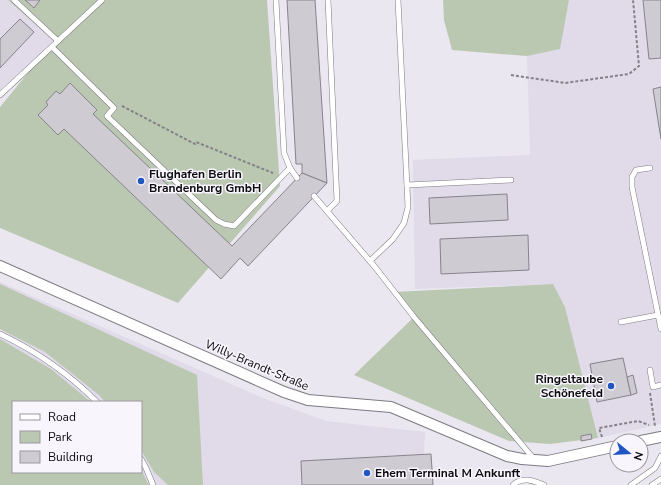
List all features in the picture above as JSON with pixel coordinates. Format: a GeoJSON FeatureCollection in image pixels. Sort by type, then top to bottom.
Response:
{"type":"FeatureCollection","features":[{"type":"Feature","properties":{"kind":"street","name":"Willy-Brandt-Straße"},"geometry":{"type":"LineString","coordinates":[[0,266],[284,392],[308,400],[391,407],[507,456],[536,461],[548,461],[609,448]]}},
{"type":"Feature","properties":{"kind":"street"},"geometry":{"type":"LineString","coordinates":[[649,439],[661,437]]}},
{"type":"Feature","properties":{"kind":"lane"},"geometry":{"type":"LineString","coordinates":[[14,0],[58,41]]}},
{"type":"Feature","properties":{"kind":"lane"},"geometry":{"type":"LineString","coordinates":[[0,95],[102,0]]}},
{"type":"Feature","properties":{"kind":"lane"},"geometry":{"type":"LineString","coordinates":[[276,0],[284,153],[290,168],[297,178]]}},
{"type":"Feature","properties":{"kind":"lane"},"geometry":{"type":"LineString","coordinates":[[327,211],[337,201],[328,0]]}},
{"type":"Feature","properties":{"kind":"lane"},"geometry":{"type":"LineString","coordinates":[[370,262],[393,238],[404,223],[408,207],[398,0]]}},
{"type":"Feature","properties":{"kind":"lane"},"geometry":{"type":"LineString","coordinates":[[52,47],[114,108],[107,116],[216,220],[224,224],[234,226],[290,168]]}},
{"type":"Feature","properties":{"kind":"lane"},"geometry":{"type":"LineString","coordinates":[[650,168],[636,170],[632,177],[632,187],[661,329]]}},
{"type":"Feature","properties":{"kind":"lane"},"geometry":{"type":"LineString","coordinates":[[407,185],[511,180]]}},
{"type":"Feature","properties":{"kind":"lane"},"geometry":{"type":"LineString","coordinates":[[314,196],[536,461]]}},
{"type":"Feature","properties":{"kind":"lane"},"geometry":{"type":"LineString","coordinates":[[621,322],[658,315]]}},
{"type":"Feature","properties":{"kind":"lane"},"geometry":{"type":"LineString","coordinates":[[0,334],[46,360],[82,387],[96,401]]}},
{"type":"Feature","properties":{"kind":"lane"},"geometry":{"type":"LineString","coordinates":[[650,370],[653,386],[661,385]]}},
{"type":"Feature","properties":{"kind":"lane"},"geometry":{"type":"LineString","coordinates":[[631,485],[655,468],[661,456]]}},
{"type":"Feature","properties":{"kind":"lane"},"geometry":{"type":"LineString","coordinates":[[142,462],[153,485]]}},
{"type":"Feature","properties":{"kind":"lane"},"geometry":{"type":"LineString","coordinates":[[513,485],[516,481],[531,479],[544,485]]}},
{"type":"Feature","properties":{"kind":"lane"},"geometry":{"type":"LineString","coordinates":[[652,485],[661,479]]}},
{"type":"Feature","properties":{"kind":"path"},"geometry":{"type":"LineString","coordinates":[[511,75],[565,82],[629,74],[639,66],[633,0]]}},
{"type":"Feature","properties":{"kind":"path"},"geometry":{"type":"LineString","coordinates":[[114,108],[120,106],[195,144],[196,142],[282,176]]}},
{"type":"Feature","properties":{"kind":"path"},"geometry":{"type":"LineString","coordinates":[[655,392],[650,393],[655,426]]}},
{"type":"Feature","properties":{"kind":"path"},"geometry":{"type":"LineString","coordinates":[[602,437],[599,428],[638,421],[649,425]]}},
{"type":"Feature","properties":{"kind":"shaded area"},"geometry":{"type":"Polygon","coordinates":[[[0,0],[8,0],[54,41],[0,94],[0,0]]]}},
{"type":"Feature","properties":{"kind":"shaded area"},"geometry":{"type":"Polygon","coordinates":[[[569,0],[661,0],[661,424],[620,433],[609,433],[609,436],[598,438],[565,307],[553,284],[415,289],[413,160],[530,155],[527,56],[560,48],[569,0]]]}},
{"type":"Feature","properties":{"kind":"shaded area"},"geometry":{"type":"Polygon","coordinates":[[[0,282],[263,398],[326,421],[425,432],[424,454],[301,461],[302,485],[0,485],[0,282]]]}},
{"type":"Feature","properties":{"kind":"green space"},"geometry":{"type":"Polygon","coordinates":[[[8,0],[267,0],[280,186],[178,303],[0,228],[0,107],[54,41],[8,0]]]}},
{"type":"Feature","properties":{"kind":"green space"},"geometry":{"type":"Polygon","coordinates":[[[443,0],[569,0],[560,49],[527,56],[452,50],[444,20],[443,0]]]}},
{"type":"Feature","properties":{"kind":"green space"},"geometry":{"type":"Polygon","coordinates":[[[0,284],[197,375],[203,485],[168,485],[154,472],[142,452],[142,401],[104,401],[99,395],[45,352],[0,329],[0,284]]]}},
{"type":"Feature","properties":{"kind":"green space"},"geometry":{"type":"Polygon","coordinates":[[[553,284],[565,307],[598,438],[550,444],[509,441],[354,375],[414,317],[394,292],[553,284]]]}},
{"type":"Feature","properties":{"kind":"green space"},"geometry":{"type":"Polygon","coordinates":[[[0,339],[51,369],[90,401],[12,401],[12,473],[142,472],[149,485],[0,485],[0,339]]]}},
{"type":"Feature","properties":{"kind":"building"},"geometry":{"type":"Polygon","coordinates":[[[25,0],[40,0],[34,8],[25,0]]]}},
{"type":"Feature","properties":{"kind":"building","name":"Flughafen Berlin Brandenburg GmbH"},"geometry":{"type":"Polygon","coordinates":[[[287,0],[315,0],[327,183],[302,173],[302,164],[296,164],[287,0]]]}},
{"type":"Feature","properties":{"kind":"building"},"geometry":{"type":"Polygon","coordinates":[[[643,0],[661,0],[661,58],[649,59],[643,0]]]}},
{"type":"Feature","properties":{"kind":"building"},"geometry":{"type":"Polygon","coordinates":[[[20,19],[34,32],[0,68],[0,39],[20,19]]]}},
{"type":"Feature","properties":{"kind":"building","name":"Flughafen Berlin Brandenburg GmbH"},"geometry":{"type":"Polygon","coordinates":[[[70,83],[97,110],[93,114],[232,246],[302,173],[327,183],[248,266],[240,258],[221,279],[64,129],[58,135],[38,115],[48,105],[46,102],[56,91],[60,94],[70,83]]]}},
{"type":"Feature","properties":{"kind":"building"},"geometry":{"type":"Polygon","coordinates":[[[661,87],[661,139],[653,89],[661,87]]]}},
{"type":"Feature","properties":{"kind":"building"},"geometry":{"type":"Polygon","coordinates":[[[507,194],[508,220],[430,224],[429,198],[507,194]]]}},
{"type":"Feature","properties":{"kind":"building"},"geometry":{"type":"Polygon","coordinates":[[[528,235],[529,270],[441,274],[440,239],[528,235]]]}},
{"type":"Feature","properties":{"kind":"building","name":"Ringeltaube Schönefeld"},"geometry":{"type":"Polygon","coordinates":[[[623,358],[631,395],[597,402],[590,364],[623,358]]]}},
{"type":"Feature","properties":{"kind":"building"},"geometry":{"type":"Polygon","coordinates":[[[633,375],[637,393],[631,395],[627,377],[633,375]]]}},
{"type":"Feature","properties":{"kind":"building"},"geometry":{"type":"Polygon","coordinates":[[[591,434],[592,439],[581,441],[581,436],[591,434]]]}},
{"type":"Feature","properties":{"kind":"building","name":"Ehem Terminal M Ankunft"},"geometry":{"type":"Polygon","coordinates":[[[431,454],[433,485],[302,485],[301,461],[431,454]]]}},
{"type":"Feature","properties":{"kind":"place","name":"Flughafen Berlin Brandenburg GmbH"},"geometry":{"type":"Point","coordinates":[141,181]}},
{"type":"Feature","properties":{"kind":"place","name":"Ringeltaube Schönefeld"},"geometry":{"type":"Point","coordinates":[611,386]}},
{"type":"Feature","properties":{"kind":"place","name":"Ehem Terminal M Ankunft"},"geometry":{"type":"Point","coordinates":[367,473]}}]}
